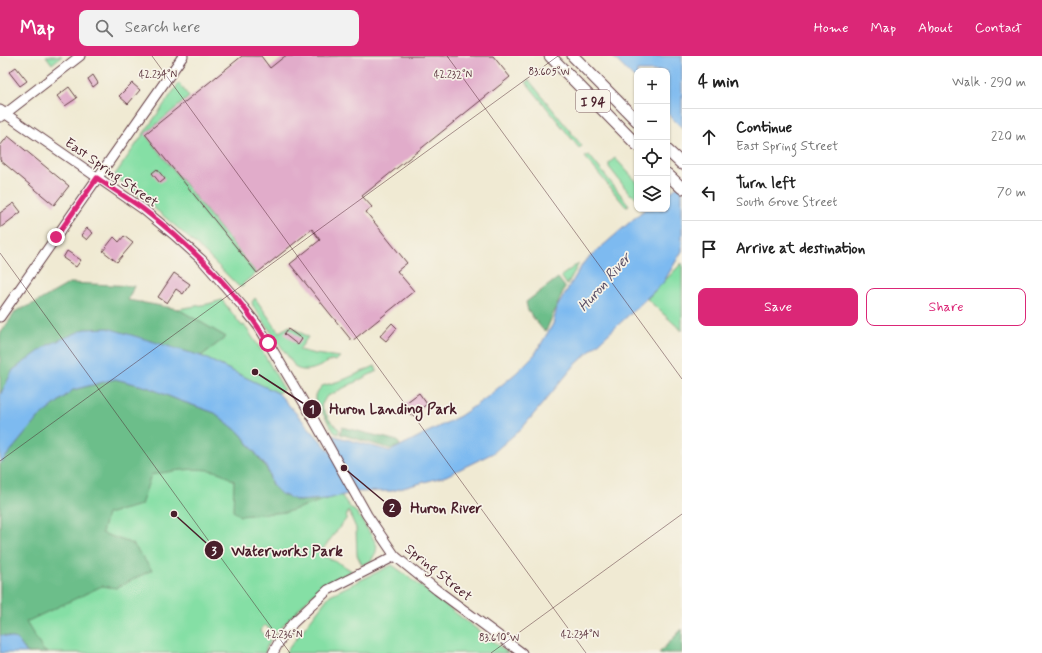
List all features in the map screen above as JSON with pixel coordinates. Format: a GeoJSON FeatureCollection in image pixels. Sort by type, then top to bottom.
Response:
{"type":"FeatureCollection","features":[{"type":"Feature","properties":{"kind":"highway","name":"I 94"},"geometry":{"type":"LineString","coordinates":[[550,56],[634,142]]}},
{"type":"Feature","properties":{"kind":"highway","name":"I 94"},"geometry":{"type":"LineString","coordinates":[[573,56],[634,118]]}},
{"type":"Feature","properties":{"kind":"highway"},"geometry":{"type":"LineString","coordinates":[[670,153],[682,164]]}},
{"type":"Feature","properties":{"kind":"main road"},"geometry":{"type":"LineString","coordinates":[[2,114],[80,56]]}},
{"type":"Feature","properties":{"kind":"main road"},"geometry":{"type":"LineString","coordinates":[[0,318],[183,56]]}},
{"type":"Feature","properties":{"kind":"main road","name":"East Spring Street"},"geometry":{"type":"LineString","coordinates":[[2,114],[143,209],[202,260],[259,327],[310,413]]}},
{"type":"Feature","properties":{"kind":"main road","name":"Spring Street"},"geometry":{"type":"LineString","coordinates":[[310,413],[367,515],[395,556],[437,590],[522,653]]}},
{"type":"Feature","properties":{"kind":"main road"},"geometry":{"type":"LineString","coordinates":[[273,653],[280,640],[293,624],[328,590],[395,556]]}},
{"type":"Feature","properties":{"kind":"green space"},"geometry":{"type":"Polygon","coordinates":[[[46,56],[62,56],[52,64],[46,56]]]}},
{"type":"Feature","properties":{"kind":"green space"},"geometry":{"type":"Polygon","coordinates":[[[529,80],[582,146],[579,148],[526,82],[529,80]]]}},
{"type":"Feature","properties":{"kind":"green space"},"geometry":{"type":"Polygon","coordinates":[[[179,83],[189,97],[145,134],[256,273],[243,284],[243,286],[240,287],[177,227],[114,176],[179,83]]]}},
{"type":"Feature","properties":{"kind":"green space"},"geometry":{"type":"Polygon","coordinates":[[[589,155],[629,205],[626,207],[585,157],[589,155]]]}},
{"type":"Feature","properties":{"kind":"green space"},"geometry":{"type":"Polygon","coordinates":[[[615,158],[634,179],[634,196],[630,194],[609,167],[609,163],[615,158]]]}},
{"type":"Feature","properties":{"kind":"green space"},"geometry":{"type":"Polygon","coordinates":[[[579,263],[567,285],[561,276],[579,263]]]}},
{"type":"Feature","properties":{"kind":"green space"},"geometry":{"type":"Polygon","coordinates":[[[682,263],[682,331],[647,299],[682,263]]]}},
{"type":"Feature","properties":{"kind":"green space"},"geometry":{"type":"Polygon","coordinates":[[[558,278],[565,287],[546,331],[543,330],[528,311],[526,302],[558,278]]]}},
{"type":"Feature","properties":{"kind":"green space"},"geometry":{"type":"Polygon","coordinates":[[[70,283],[134,286],[128,300],[178,309],[226,337],[201,356],[155,343],[48,345],[14,370],[0,395],[0,334],[16,311],[35,303],[70,283]]]}},
{"type":"Feature","properties":{"kind":"green space"},"geometry":{"type":"Polygon","coordinates":[[[255,298],[279,332],[290,326],[308,337],[299,350],[315,354],[340,357],[336,361],[332,360],[310,370],[301,370],[296,368],[253,306],[252,302],[255,298]]]}},
{"type":"Feature","properties":{"kind":"green space"},"geometry":{"type":"Polygon","coordinates":[[[222,300],[242,326],[244,325],[262,351],[284,389],[278,393],[201,356],[226,337],[178,309],[222,300]]]}},
{"type":"Feature","properties":{"kind":"green space"},"geometry":{"type":"Polygon","coordinates":[[[375,366],[377,371],[326,397],[321,406],[330,421],[339,429],[338,434],[334,432],[315,400],[315,395],[322,386],[343,380],[375,366]]]}},
{"type":"Feature","properties":{"kind":"green space"},"geometry":{"type":"Polygon","coordinates":[[[115,379],[147,387],[215,413],[241,434],[267,469],[272,485],[298,501],[327,499],[287,512],[240,516],[233,511],[234,481],[223,474],[215,471],[197,469],[151,475],[141,505],[107,514],[102,533],[133,544],[152,570],[116,588],[102,586],[26,622],[43,650],[48,653],[27,653],[17,639],[0,635],[0,464],[38,418],[73,390],[115,379]]]}},
{"type":"Feature","properties":{"kind":"green space"},"geometry":{"type":"Polygon","coordinates":[[[38,418],[327,499],[341,495],[349,506],[357,513],[373,538],[377,546],[376,552],[371,561],[362,565],[357,555],[356,528],[348,510],[346,519],[319,554],[352,571],[327,583],[314,593],[277,632],[273,632],[265,625],[260,631],[271,641],[267,646],[265,653],[27,653],[17,639],[0,635],[0,464],[38,418]]]}},
{"type":"Feature","properties":{"kind":"green space"},"geometry":{"type":"Polygon","coordinates":[[[342,427],[398,441],[400,446],[391,449],[340,434],[342,427]]]}},
{"type":"Feature","properties":{"kind":"green space"},"geometry":{"type":"Polygon","coordinates":[[[392,565],[508,653],[285,653],[330,595],[392,565]]]}},
{"type":"Feature","properties":{"kind":"green space"},"geometry":{"type":"Polygon","coordinates":[[[682,629],[682,653],[659,653],[682,629]]]}},
{"type":"Feature","properties":{"kind":"water"},"geometry":{"type":"Polygon","coordinates":[[[612,56],[682,56],[682,128],[670,116],[670,68],[634,68],[634,78],[612,56]]]}},
{"type":"Feature","properties":{"kind":"water"},"geometry":{"type":"Polygon","coordinates":[[[682,183],[682,251],[663,283],[574,366],[523,427],[493,453],[446,476],[392,491],[356,492],[327,499],[298,501],[281,494],[272,485],[267,468],[241,434],[215,413],[147,387],[115,379],[73,390],[38,418],[0,464],[0,395],[13,370],[48,345],[85,329],[108,328],[201,356],[278,393],[343,466],[331,435],[390,451],[460,416],[486,398],[516,373],[535,354],[553,324],[557,307],[584,262],[642,212],[670,212],[670,193],[682,183]]]}},
{"type":"Feature","properties":{"kind":"water"},"geometry":{"type":"Polygon","coordinates":[[[0,635],[17,639],[27,653],[0,653],[0,635]]]}},
{"type":"Feature","properties":{"kind":"building"},"geometry":{"type":"Polygon","coordinates":[[[242,56],[261,56],[270,68],[285,56],[493,56],[510,77],[362,196],[372,207],[366,212],[407,263],[397,271],[414,291],[352,341],[290,264],[320,240],[312,229],[257,273],[145,134],[242,56]]]}},
{"type":"Feature","properties":{"kind":"building"},"geometry":{"type":"Polygon","coordinates":[[[16,67],[27,81],[20,86],[9,72],[16,67]]]}},
{"type":"Feature","properties":{"kind":"building"},"geometry":{"type":"Polygon","coordinates":[[[93,75],[98,83],[93,87],[88,79],[93,75]]]}},
{"type":"Feature","properties":{"kind":"building"},"geometry":{"type":"Polygon","coordinates":[[[132,83],[140,90],[128,104],[119,96],[132,83]]]}},
{"type":"Feature","properties":{"kind":"building"},"geometry":{"type":"Polygon","coordinates":[[[69,87],[77,98],[65,106],[57,96],[69,87]]]}},
{"type":"Feature","properties":{"kind":"building"},"geometry":{"type":"Polygon","coordinates":[[[8,136],[69,186],[54,205],[0,160],[0,146],[8,136]]]}},
{"type":"Feature","properties":{"kind":"building"},"geometry":{"type":"Polygon","coordinates":[[[157,169],[165,179],[160,183],[152,173],[157,169]]]}},
{"type":"Feature","properties":{"kind":"building"},"geometry":{"type":"Polygon","coordinates":[[[14,203],[21,212],[0,228],[0,213],[14,203]]]}},
{"type":"Feature","properties":{"kind":"building"},"geometry":{"type":"Polygon","coordinates":[[[87,228],[93,233],[87,240],[81,235],[87,228]]]}},
{"type":"Feature","properties":{"kind":"building"},"geometry":{"type":"Polygon","coordinates":[[[124,236],[133,243],[117,262],[103,251],[114,237],[119,242],[124,236]]]}},
{"type":"Feature","properties":{"kind":"building"},"geometry":{"type":"Polygon","coordinates":[[[67,251],[81,260],[76,267],[63,258],[67,251]]]}},
{"type":"Feature","properties":{"kind":"building"},"geometry":{"type":"Polygon","coordinates":[[[174,273],[190,284],[183,294],[176,289],[167,303],[158,297],[174,273]]]}},
{"type":"Feature","properties":{"kind":"building"},"geometry":{"type":"Polygon","coordinates":[[[392,323],[397,328],[386,341],[380,336],[392,323]]]}},
{"type":"Feature","properties":{"kind":"building"},"geometry":{"type":"Polygon","coordinates":[[[288,329],[302,339],[298,345],[284,334],[288,329]]]}},
{"type":"Feature","properties":{"kind":"building"},"geometry":{"type":"Polygon","coordinates":[[[419,393],[427,404],[411,416],[403,405],[419,393]]]}},
{"type":"Feature","properties":{"kind":"place","name":"Huron Landing Park"},"geometry":{"type":"Point","coordinates":[255,372]}},
{"type":"Feature","properties":{"kind":"place","name":"Huron River"},"geometry":{"type":"Point","coordinates":[344,468]}},
{"type":"Feature","properties":{"kind":"place","name":"Waterworks Park"},"geometry":{"type":"Point","coordinates":[174,514]}},
{"type":"Feature","properties":{"kind":"route"},"geometry":{"type":"LineString","coordinates":[[56,237],[97,178],[143,209],[202,260],[244,308],[259,327],[268,343]]}}]}
